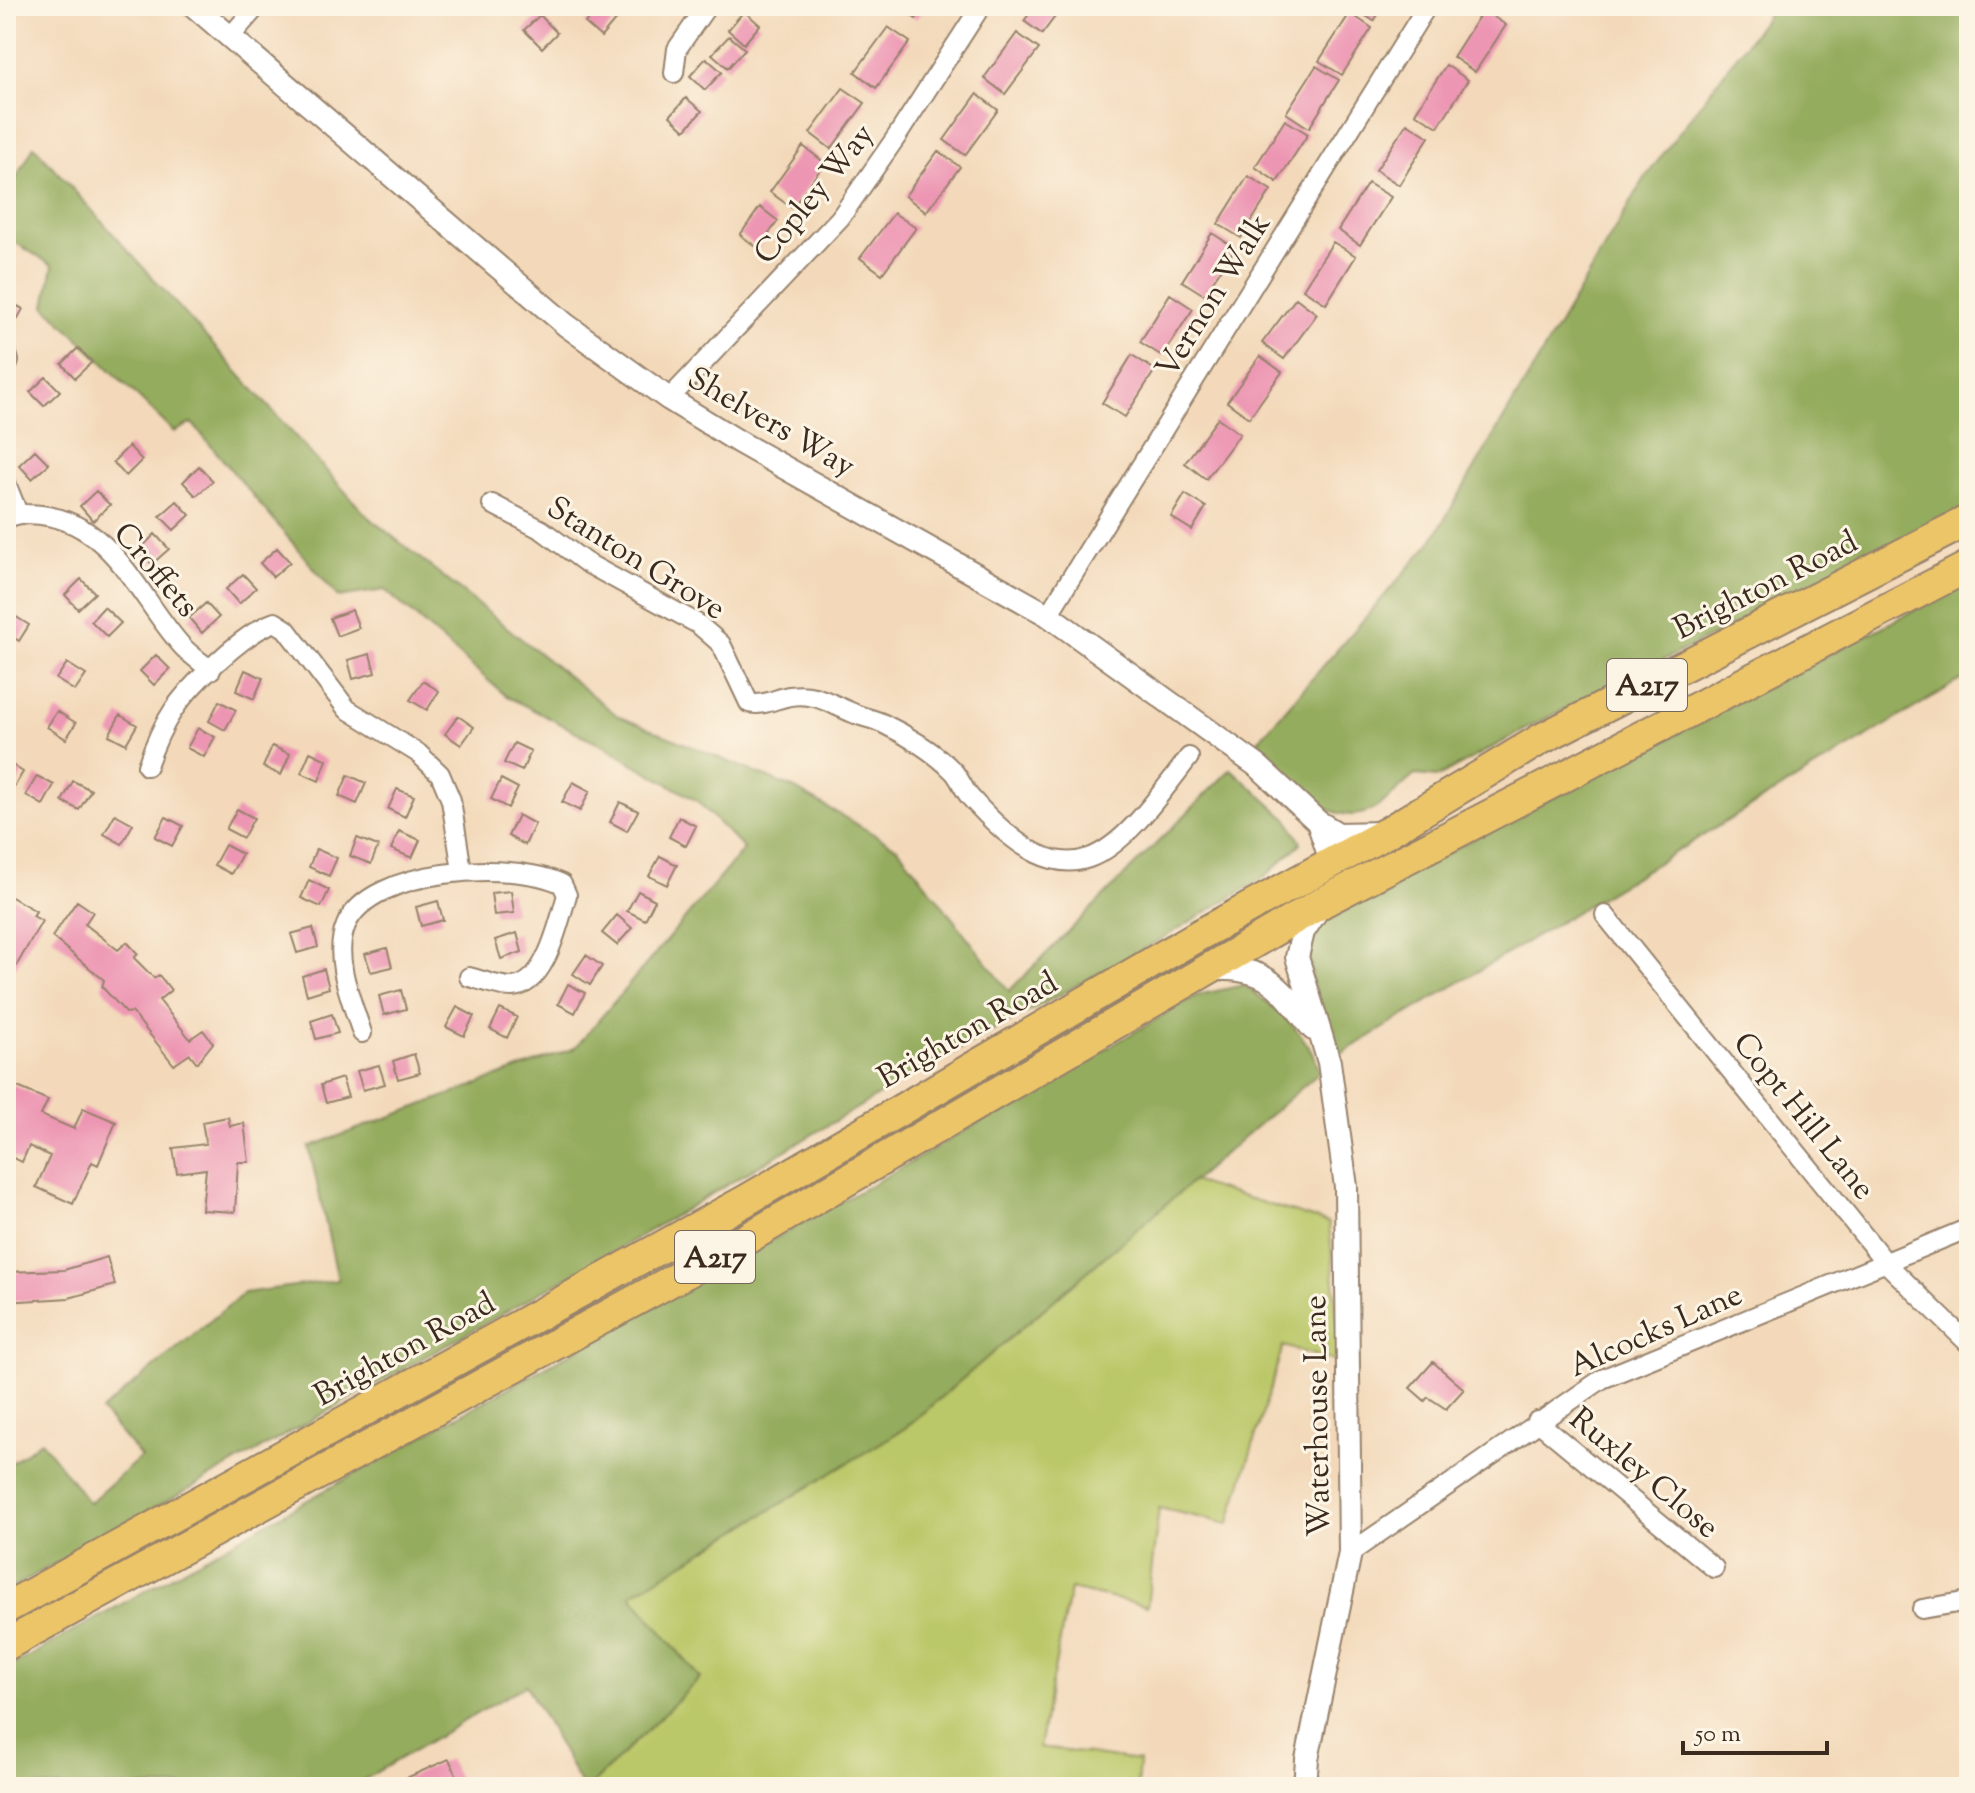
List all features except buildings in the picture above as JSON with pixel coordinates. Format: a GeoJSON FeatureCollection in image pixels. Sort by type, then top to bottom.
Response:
{"type":"FeatureCollection","features":[{"type":"Feature","properties":{"kind":"highway","name":"Brighton Road"},"geometry":{"type":"LineString","coordinates":[[6,1608],[745,1201],[1331,861],[1386,833],[1541,739],[1969,520]]}},
{"type":"Feature","properties":{"kind":"highway","name":"A217"},"geometry":{"type":"LineString","coordinates":[[6,1645],[731,1248],[1323,902],[1969,566]]}},
{"type":"Feature","properties":{"kind":"highway"},"geometry":{"type":"LineString","coordinates":[[1331,861],[1351,868],[1416,854]]}},
{"type":"Feature","properties":{"kind":"street","name":"Shelvers Way"},"geometry":{"type":"LineString","coordinates":[[194,6],[534,300],[669,399],[739,442],[1048,615],[1259,767],[1318,822],[1331,861]]}},
{"type":"Feature","properties":{"kind":"street"},"geometry":{"type":"LineString","coordinates":[[230,37],[257,6]]}},
{"type":"Feature","properties":{"kind":"street"},"geometry":{"type":"LineString","coordinates":[[674,73],[677,49],[707,6]]}},
{"type":"Feature","properties":{"kind":"street","name":"Copley Way"},"geometry":{"type":"LineString","coordinates":[[669,399],[840,218],[981,6]]}},
{"type":"Feature","properties":{"kind":"street","name":"Vernon Walk"},"geometry":{"type":"LineString","coordinates":[[1048,615],[1427,6]]}},
{"type":"Feature","properties":{"kind":"street"},"geometry":{"type":"LineString","coordinates":[[6,351],[9,361],[6,369]]}},
{"type":"Feature","properties":{"kind":"street"},"geometry":{"type":"LineString","coordinates":[[6,483],[12,516]]}},
{"type":"Feature","properties":{"kind":"street","name":"Stanton Grove"},"geometry":{"type":"LineString","coordinates":[[492,504],[542,530],[585,562],[698,624],[721,644],[749,703],[756,705],[791,696],[820,696],[851,713],[881,723],[917,744],[953,771],[969,796],[1021,843],[1044,858],[1070,863],[1090,861],[1141,819],[1189,757]]}},
{"type":"Feature","properties":{"kind":"street","name":"Croffets"},"geometry":{"type":"LineString","coordinates":[[12,516],[53,516],[79,525],[133,577],[183,647],[211,670]]}},
{"type":"Feature","properties":{"kind":"street"},"geometry":{"type":"LineString","coordinates":[[147,766],[157,737],[176,706],[211,670],[262,626],[275,622],[286,629],[347,709],[418,753],[440,774],[451,800],[462,871]]}},
{"type":"Feature","properties":{"kind":"street"},"geometry":{"type":"LineString","coordinates":[[1318,822],[1338,834],[1386,833]]}},
{"type":"Feature","properties":{"kind":"street"},"geometry":{"type":"LineString","coordinates":[[362,1033],[343,969],[346,925],[357,909],[400,883],[462,871],[515,871],[550,878],[562,884],[567,895],[550,952],[531,979],[508,987],[469,977]]}},
{"type":"Feature","properties":{"kind":"street","name":"Waterhouse Lane"},"geometry":{"type":"LineString","coordinates":[[1305,1787],[1307,1759],[1350,1553],[1346,1187],[1323,1042],[1297,957],[1303,932],[1323,902]]}},
{"type":"Feature","properties":{"kind":"street","name":"Copt Hill Lane"},"geometry":{"type":"LineString","coordinates":[[1605,915],[1886,1263],[1969,1344]]}},
{"type":"Feature","properties":{"kind":"street"},"geometry":{"type":"LineString","coordinates":[[1209,969],[1245,969],[1269,978],[1323,1042]]}},
{"type":"Feature","properties":{"kind":"street","name":"Alcocks Lane"},"geometry":{"type":"LineString","coordinates":[[1350,1553],[1602,1379],[1969,1228]]}},
{"type":"Feature","properties":{"kind":"street","name":"Ruxley Close"},"geometry":{"type":"LineString","coordinates":[[1537,1421],[1714,1568]]}},
{"type":"Feature","properties":{"kind":"street"},"geometry":{"type":"LineString","coordinates":[[1922,1609],[1969,1601]]}},
{"type":"Feature","properties":{"kind":"green space"},"geometry":{"type":"Polygon","coordinates":[[[1779,6],[1969,6],[1969,508],[1541,721],[1438,777],[1415,775],[1377,807],[1359,814],[1342,814],[1325,808],[1294,783],[1258,741],[1432,541],[1645,178],[1768,14],[1779,6]]]}},
{"type":"Feature","properties":{"kind":"green space"},"geometry":{"type":"Polygon","coordinates":[[[34,146],[367,516],[618,716],[795,789],[898,848],[1009,991],[1231,769],[1289,821],[1301,843],[1265,877],[1155,943],[930,1065],[620,1248],[6,1591],[6,1467],[41,1441],[89,1503],[141,1457],[101,1411],[244,1293],[338,1280],[309,1147],[575,1048],[744,849],[697,801],[602,745],[506,696],[385,590],[338,597],[192,423],[174,432],[45,306],[53,266],[6,237],[6,197],[34,146]]]}},
{"type":"Feature","properties":{"kind":"green space"},"geometry":{"type":"Polygon","coordinates":[[[1969,582],[1969,675],[1339,1055],[1312,982],[1309,948],[1322,924],[1469,841],[1969,582]]]}},
{"type":"Feature","properties":{"kind":"green space"},"geometry":{"type":"Polygon","coordinates":[[[1244,985],[1290,1022],[1307,1045],[1320,1072],[905,1428],[631,1595],[700,1678],[589,1787],[582,1787],[526,1685],[351,1787],[6,1787],[6,1669],[924,1155],[1198,995],[1244,985]]]}},
{"type":"Feature","properties":{"kind":"green space"},"geometry":{"type":"Polygon","coordinates":[[[1192,1181],[1329,1223],[1341,1363],[1283,1346],[1229,1524],[1159,1508],[1147,1606],[1070,1589],[1039,1747],[1139,1761],[1137,1787],[589,1787],[700,1678],[630,1595],[905,1428],[1192,1181]]]}}]}
